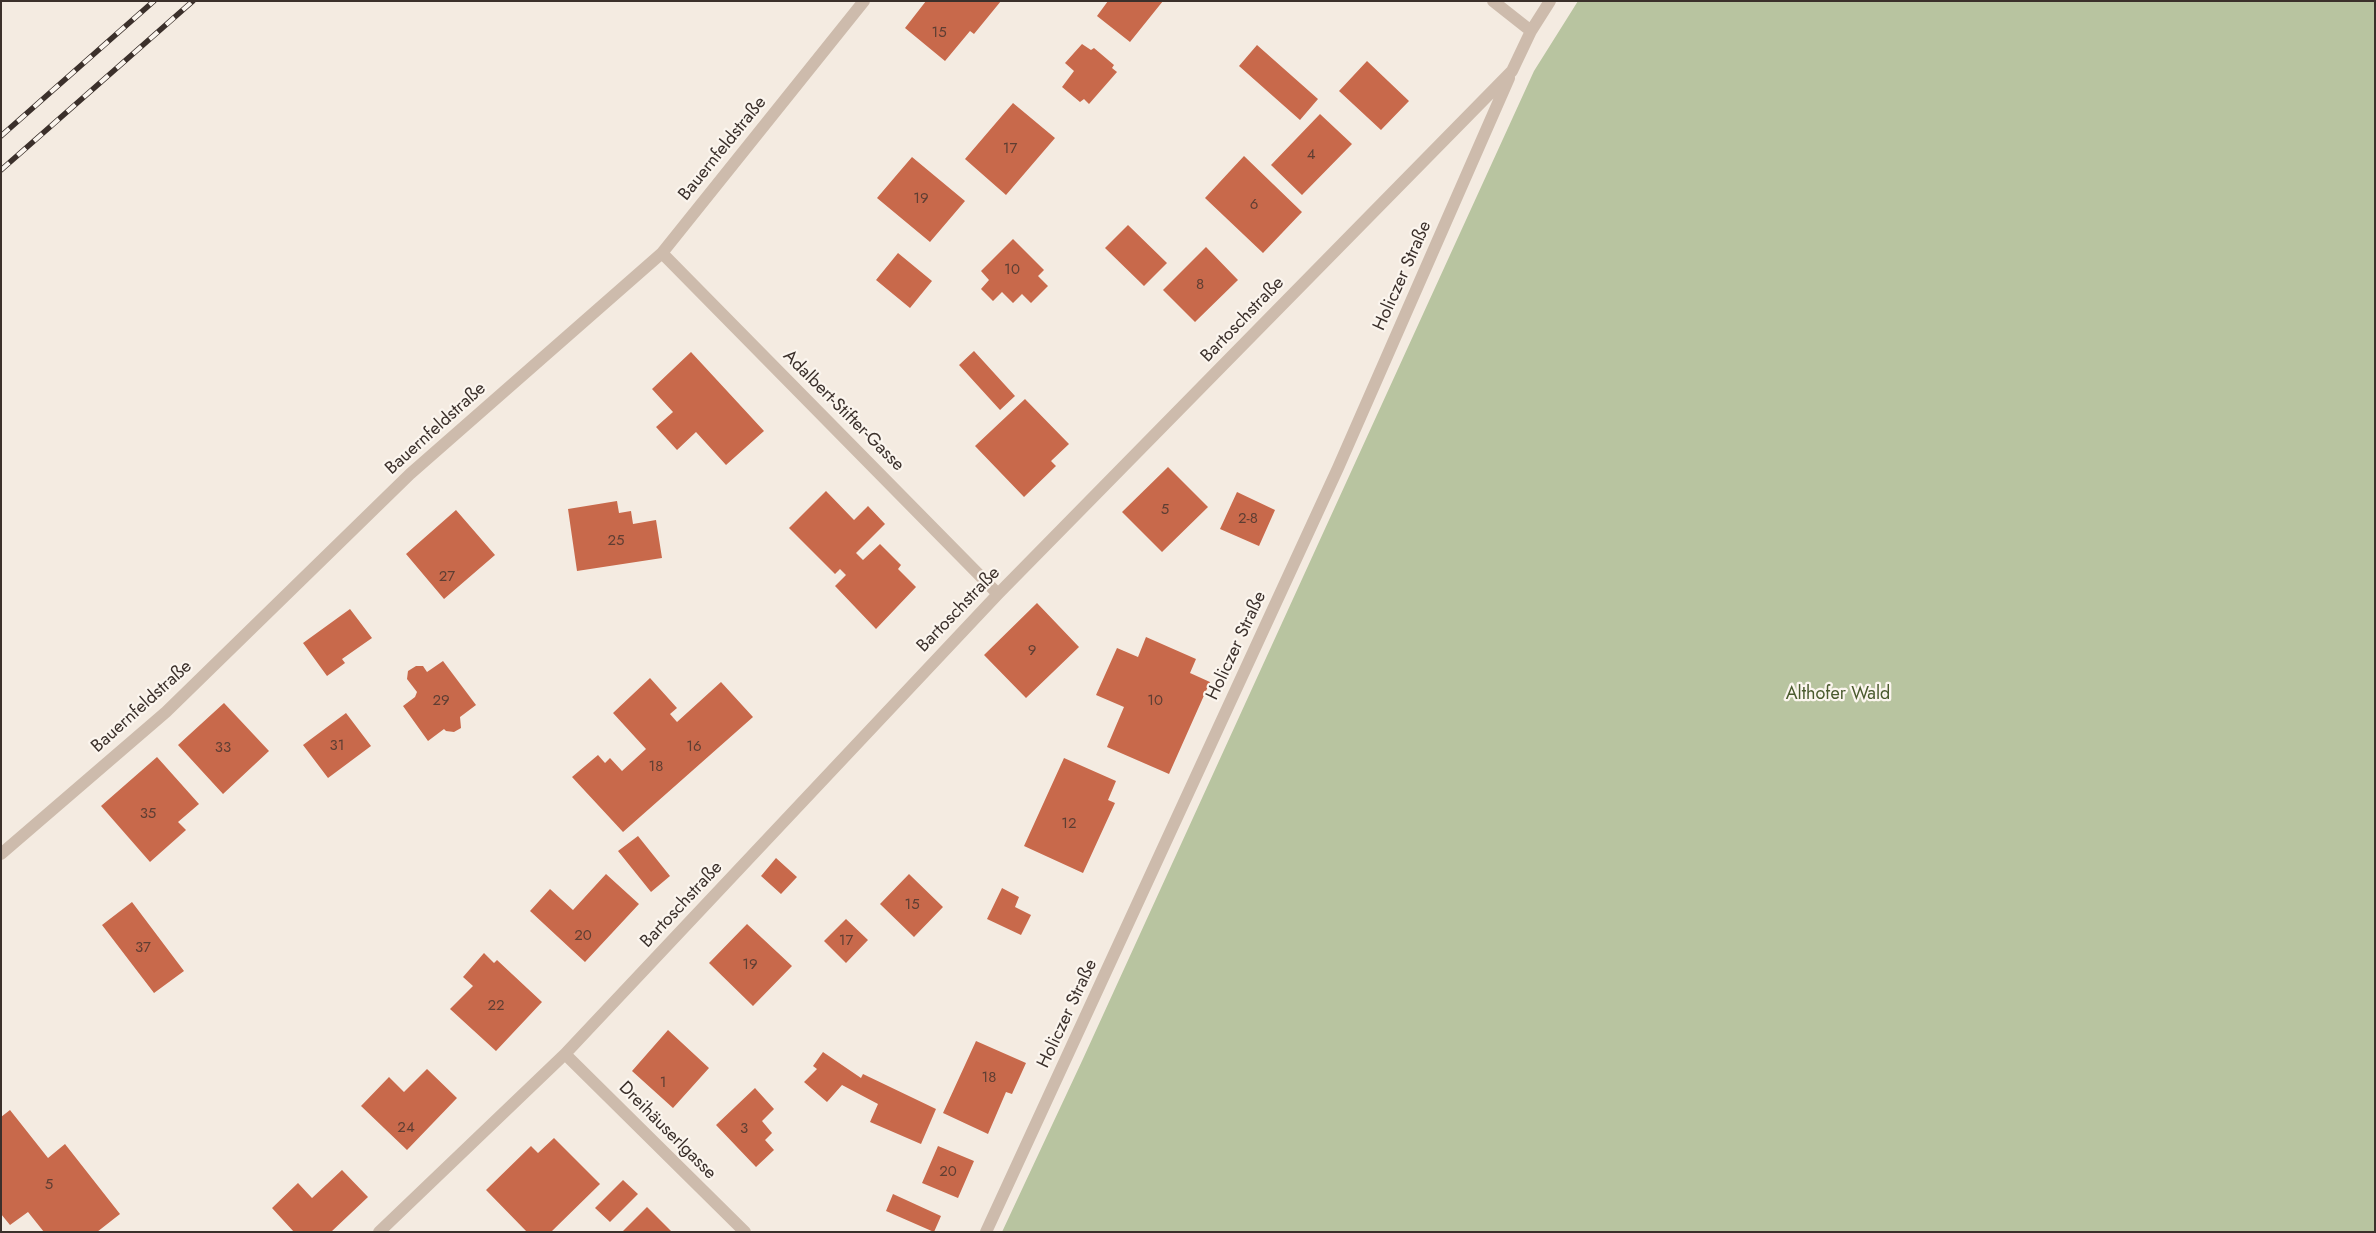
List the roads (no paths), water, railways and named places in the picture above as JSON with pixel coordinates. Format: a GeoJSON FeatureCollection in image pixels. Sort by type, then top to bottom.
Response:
{"type":"FeatureCollection","features":[{"type":"Feature","properties":{"kind":"street","name":"Bauernfeldstraße"},"geometry":{"type":"LineString","coordinates":[[1,854],[166,712],[410,474],[662,253],[864,1]]}},
{"type":"Feature","properties":{"kind":"street"},"geometry":{"type":"LineString","coordinates":[[1493,1],[1531,31]]}},
{"type":"Feature","properties":{"kind":"street","name":"Bartoschstraße"},"geometry":{"type":"LineString","coordinates":[[379,1232],[565,1054],[998,594],[1512,71],[1531,31],[1550,1]]}},
{"type":"Feature","properties":{"kind":"street","name":"Holiczer Straße"},"geometry":{"type":"LineString","coordinates":[[986,1232],[1338,468],[1512,71]]}},
{"type":"Feature","properties":{"kind":"street","name":"Adalbert-Stifter-Gasse"},"geometry":{"type":"LineString","coordinates":[[662,253],[998,594]]}},
{"type":"Feature","properties":{"kind":"street","name":"Dreihäuserlgasse"},"geometry":{"type":"LineString","coordinates":[[565,1054],[745,1232]]}},
{"type":"Feature","properties":{"kind":"railway"},"geometry":{"type":"LineString","coordinates":[[1,136],[154,1]]}},
{"type":"Feature","properties":{"kind":"railway"},"geometry":{"type":"LineString","coordinates":[[1,170],[193,1]]}},
{"type":"Feature","properties":{"kind":"park label","name":"Althofer Wald"},"geometry":{"type":"Point","coordinates":[1838,695]}}]}
